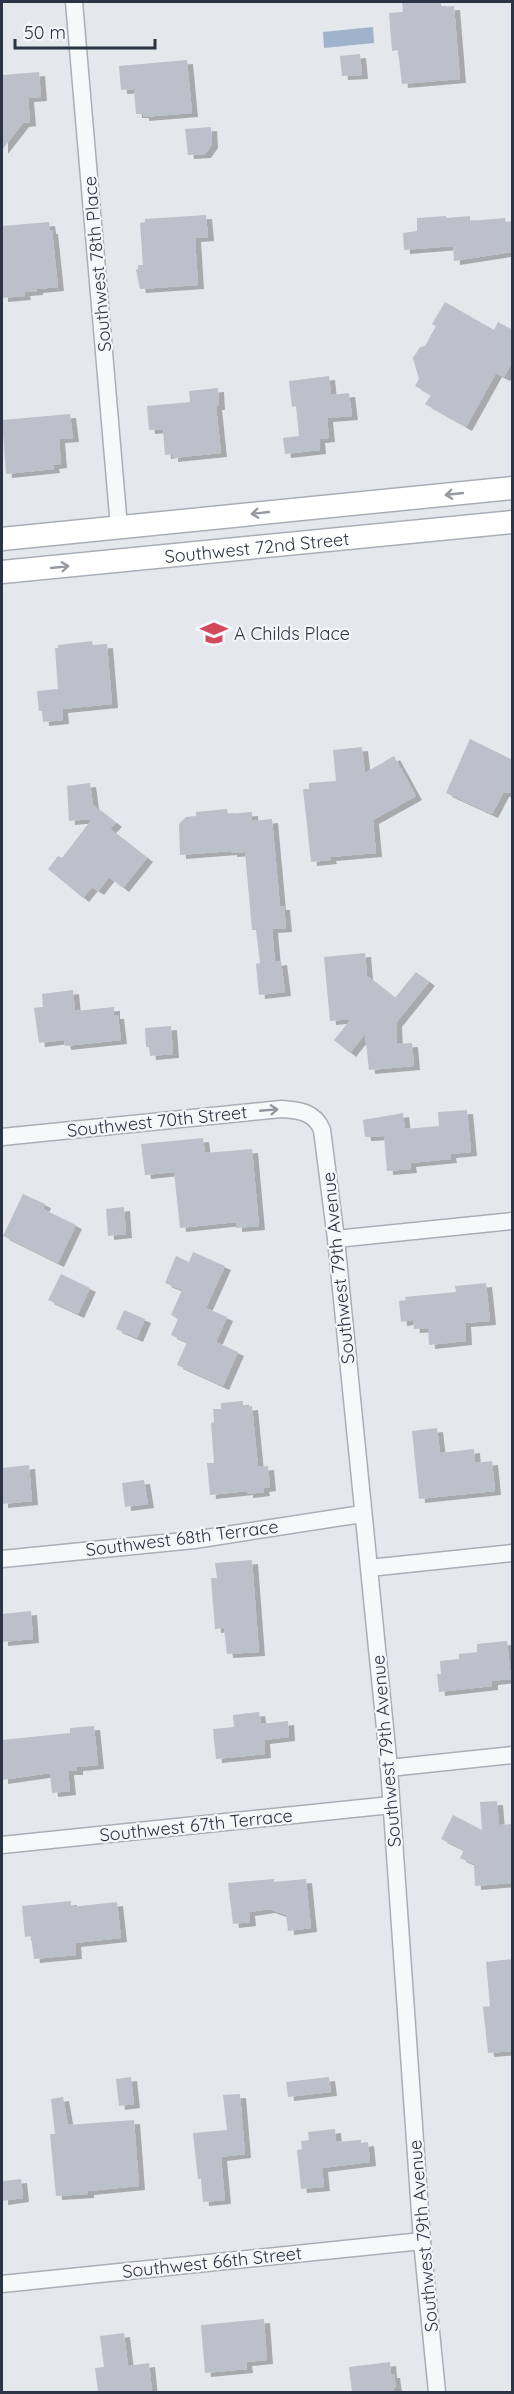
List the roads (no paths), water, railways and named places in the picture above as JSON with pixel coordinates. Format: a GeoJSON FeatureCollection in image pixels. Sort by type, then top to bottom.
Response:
{"type":"FeatureCollection","features":[{"type":"Feature","properties":{"kind":"main road","name":"Southwest 72nd Street"},"geometry":{"type":"LineString","coordinates":[[2,538],[513,488]]}},
{"type":"Feature","properties":{"kind":"main road","name":"Southwest 72nd Street"},"geometry":{"type":"LineString","coordinates":[[2,573],[513,522]]}},
{"type":"Feature","properties":{"kind":"street","name":"Southwest 78th Place"},"geometry":{"type":"LineString","coordinates":[[74,2],[119,527]]}},
{"type":"Feature","properties":{"kind":"street","name":"Southwest 70th Street"},"geometry":{"type":"LineString","coordinates":[[2,1137],[274,1109],[295,1110],[311,1115]]}},
{"type":"Feature","properties":{"kind":"street","name":"Southwest 79th Avenue"},"geometry":{"type":"LineString","coordinates":[[311,1115],[319,1122],[322,1130],[336,1239],[389,1768],[422,2241],[437,2392]]}},
{"type":"Feature","properties":{"kind":"street"},"geometry":{"type":"LineString","coordinates":[[336,1239],[513,1221]]}},
{"type":"Feature","properties":{"kind":"street","name":"Southwest 68th Terrace"},"geometry":{"type":"LineString","coordinates":[[2,1559],[194,1540],[362,1514]]}},
{"type":"Feature","properties":{"kind":"street"},"geometry":{"type":"LineString","coordinates":[[369,1568],[513,1553]]}},
{"type":"Feature","properties":{"kind":"street"},"geometry":{"type":"LineString","coordinates":[[389,1768],[513,1755]]}},
{"type":"Feature","properties":{"kind":"street","name":"Southwest 67th Terrace"},"geometry":{"type":"LineString","coordinates":[[2,1845],[391,1805]]}},
{"type":"Feature","properties":{"kind":"street","name":"Southwest 66th Street"},"geometry":{"type":"LineString","coordinates":[[2,2284],[422,2241]]}},
{"type":"Feature","properties":{"kind":"water"},"geometry":{"type":"Polygon","coordinates":[[[373,27],[374,43],[324,48],[323,32],[373,27]]]}},
{"type":"Feature","properties":{"kind":"place","name":"A Childs Place"},"geometry":{"type":"Point","coordinates":[214,633]}}]}
